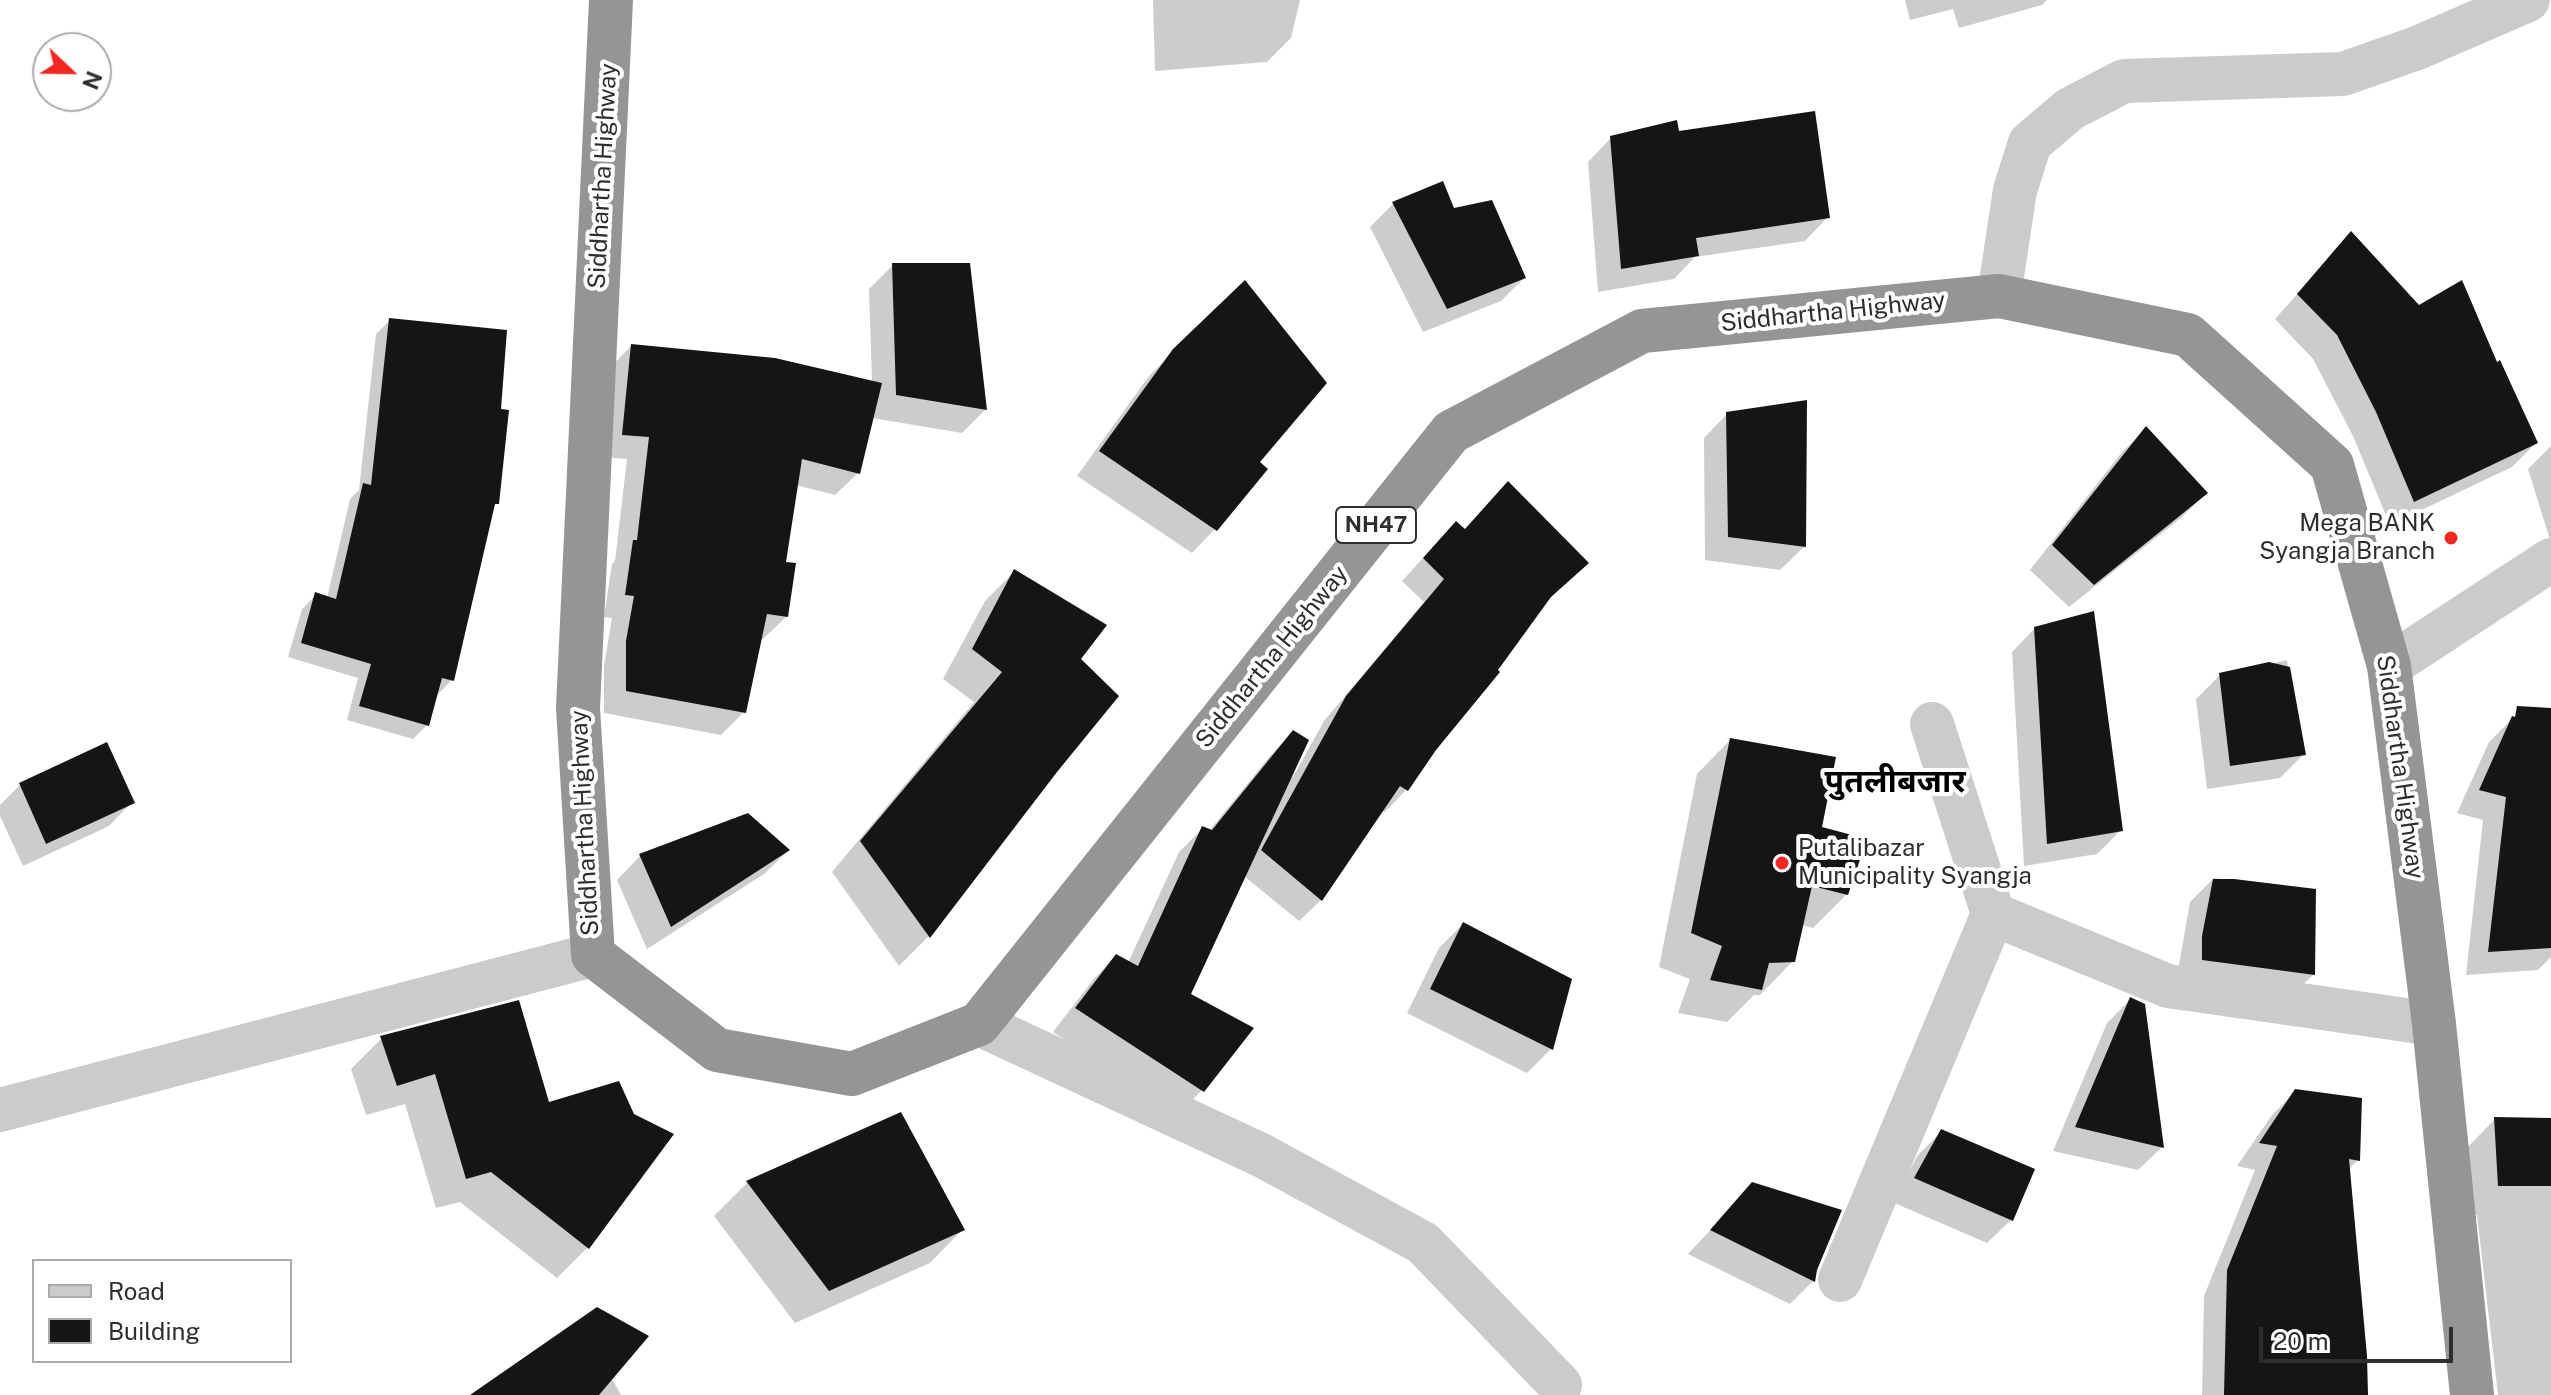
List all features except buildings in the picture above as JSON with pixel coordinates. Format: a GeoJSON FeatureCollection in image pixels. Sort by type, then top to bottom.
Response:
{"type":"FeatureCollection","features":[{"type":"Feature","properties":{"kind":"highway","name":"Siddhartha Highway"},"geometry":{"type":"LineString","coordinates":[[611,0],[578,708],[593,955],[717,1050],[852,1074],[979,1024],[1451,432],[1642,331],[1999,296],[2188,335],[2332,465],[2389,666],[2434,1024],[2467,1386]]}},
{"type":"Feature","properties":{"kind":"street"},"geometry":{"type":"LineString","coordinates":[[1999,296],[2015,190],[2030,143],[2070,109],[2124,81],[2343,74],[2417,48],[2528,0]]}},
{"type":"Feature","properties":{"kind":"street"},"geometry":{"type":"LineString","coordinates":[[2389,666],[2551,560]]}},
{"type":"Feature","properties":{"kind":"street"},"geometry":{"type":"LineString","coordinates":[[1840,1280],[1993,914],[1932,724]]}},
{"type":"Feature","properties":{"kind":"street"},"geometry":{"type":"LineString","coordinates":[[1993,914],[2168,986],[2434,1024]]}},
{"type":"Feature","properties":{"kind":"street"},"geometry":{"type":"LineString","coordinates":[[0,1110],[593,955]]}},
{"type":"Feature","properties":{"kind":"street"},"geometry":{"type":"LineString","coordinates":[[979,1024],[1261,1155],[1423,1243],[1560,1385]]}},
{"type":"Feature","properties":{"kind":"place","name":"Mega BANK Syangja Branch"},"geometry":{"type":"Point","coordinates":[2451,538]}},
{"type":"Feature","properties":{"kind":"place","name":"Putalibazar Municipality Syangja"},"geometry":{"type":"Point","coordinates":[1782,863]}},
{"type":"Feature","properties":{"kind":"district","name":"पुतलीबजार"},"geometry":{"type":"Point","coordinates":[1895,782]}}]}
